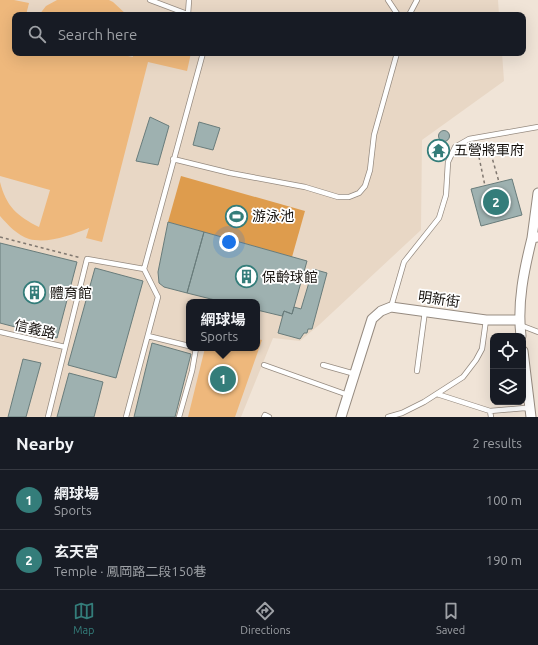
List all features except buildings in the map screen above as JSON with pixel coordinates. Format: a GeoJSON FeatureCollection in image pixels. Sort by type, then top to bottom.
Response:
{"type":"FeatureCollection","features":[{"type":"Feature","properties":{"kind":"street"},"geometry":{"type":"LineString","coordinates":[[521,333],[522,284],[535,238],[538,193]]}},
{"type":"Feature","properties":{"kind":"street","name":"明新街"},"geometry":{"type":"LineString","coordinates":[[390,307],[486,320],[520,322]]}},
{"type":"Feature","properties":{"kind":"street"},"geometry":{"type":"LineString","coordinates":[[341,417],[372,319],[381,311],[390,307]]}},
{"type":"Feature","properties":{"kind":"street"},"geometry":{"type":"LineString","coordinates":[[525,369],[531,414]]}},
{"type":"Feature","properties":{"kind":"lane"},"geometry":{"type":"LineString","coordinates":[[150,0],[183,12]]}},
{"type":"Feature","properties":{"kind":"lane"},"geometry":{"type":"LineString","coordinates":[[189,0],[189,12]]}},
{"type":"Feature","properties":{"kind":"lane"},"geometry":{"type":"LineString","coordinates":[[388,0],[396,12]]}},
{"type":"Feature","properties":{"kind":"lane"},"geometry":{"type":"LineString","coordinates":[[411,12],[417,0]]}},
{"type":"Feature","properties":{"kind":"lane"},"geometry":{"type":"LineString","coordinates":[[126,417],[158,297],[144,269],[202,56]]}},
{"type":"Feature","properties":{"kind":"lane"},"geometry":{"type":"LineString","coordinates":[[173,159],[230,173],[305,187],[338,196],[349,197],[359,193],[365,186],[370,170],[374,135],[396,56]]}},
{"type":"Feature","properties":{"kind":"lane"},"geometry":{"type":"LineString","coordinates":[[390,307],[404,262],[439,218],[446,195],[448,162],[455,147],[469,139],[538,127]]}},
{"type":"Feature","properties":{"kind":"lane"},"geometry":{"type":"LineString","coordinates":[[48,417],[87,259],[144,269]]}},
{"type":"Feature","properties":{"kind":"lane"},"geometry":{"type":"LineString","coordinates":[[417,371],[425,311]]}},
{"type":"Feature","properties":{"kind":"lane"},"geometry":{"type":"LineString","coordinates":[[388,417],[400,416],[463,377],[476,360],[482,349],[486,320]]}},
{"type":"Feature","properties":{"kind":"lane"},"geometry":{"type":"LineString","coordinates":[[520,322],[538,332]]}},
{"type":"Feature","properties":{"kind":"lane","name":"信義路"},"geometry":{"type":"LineString","coordinates":[[0,332],[65,347]]}},
{"type":"Feature","properties":{"kind":"lane"},"geometry":{"type":"LineString","coordinates":[[148,336],[186,345]]}},
{"type":"Feature","properties":{"kind":"lane"},"geometry":{"type":"LineString","coordinates":[[179,417],[192,371],[195,351]]}},
{"type":"Feature","properties":{"kind":"lane"},"geometry":{"type":"LineString","coordinates":[[264,365],[348,395]]}},
{"type":"Feature","properties":{"kind":"lane"},"geometry":{"type":"LineString","coordinates":[[323,365],[355,374]]}},
{"type":"Feature","properties":{"kind":"lane"},"geometry":{"type":"LineString","coordinates":[[437,394],[490,411],[525,408],[531,414]]}},
{"type":"Feature","properties":{"kind":"lane"},"geometry":{"type":"LineString","coordinates":[[490,411],[491,417]]}},
{"type":"Feature","properties":{"kind":"lane"},"geometry":{"type":"LineString","coordinates":[[264,417],[264,415],[269,417]]}},
{"type":"Feature","properties":{"kind":"path"},"geometry":{"type":"LineString","coordinates":[[491,154],[499,182]]}},
{"type":"Feature","properties":{"kind":"path"},"geometry":{"type":"LineString","coordinates":[[479,157],[486,186]]}},
{"type":"Feature","properties":{"kind":"path"},"geometry":{"type":"LineString","coordinates":[[0,237],[87,259]]}},
{"type":"Feature","properties":{"kind":"shaded area"},"geometry":{"type":"Polygon","coordinates":[[[0,0],[498,0],[499,12],[12,12],[12,56],[502,56],[504,81],[422,140],[421,230],[300,341],[273,338],[241,417],[0,417],[0,0]]]}},
{"type":"Feature","properties":{"kind":"shaded area"},"geometry":{"type":"Polygon","coordinates":[[[0,0],[14,0],[29,3],[27,12],[12,12],[12,56],[190,56],[187,71],[148,62],[102,242],[86,238],[89,228],[52,240],[29,239],[17,232],[0,216],[0,182],[9,204],[24,219],[39,227],[50,190],[0,176],[0,0]]]}},
{"type":"Feature","properties":{"kind":"shaded area"},"geometry":{"type":"Polygon","coordinates":[[[57,0],[109,0],[124,12],[41,12],[46,6],[57,0]]]}},
{"type":"Feature","properties":{"kind":"shaded area","name":"游泳池"},"geometry":{"type":"Polygon","coordinates":[[[181,176],[305,211],[292,257],[168,222],[181,176]]]}},
{"type":"Feature","properties":{"kind":"shaded area"},"geometry":{"type":"Polygon","coordinates":[[[204,351],[258,351],[235,417],[188,417],[204,351]]]}},
{"type":"Feature","properties":{"kind":"place","name":"五營將軍府"},"geometry":{"type":"Point","coordinates":[439,150]}},
{"type":"Feature","properties":{"kind":"place","name":"玄天宮"},"geometry":{"type":"Point","coordinates":[496,202]}},
{"type":"Feature","properties":{"kind":"place","name":"游泳池"},"geometry":{"type":"Point","coordinates":[237,216]}},
{"type":"Feature","properties":{"kind":"place","name":"保齡球館"},"geometry":{"type":"Point","coordinates":[247,277]}},
{"type":"Feature","properties":{"kind":"place","name":"體育館"},"geometry":{"type":"Point","coordinates":[34,293]}},
{"type":"Feature","properties":{"kind":"place","name":"網球場"},"geometry":{"type":"Point","coordinates":[223,379]}}]}
